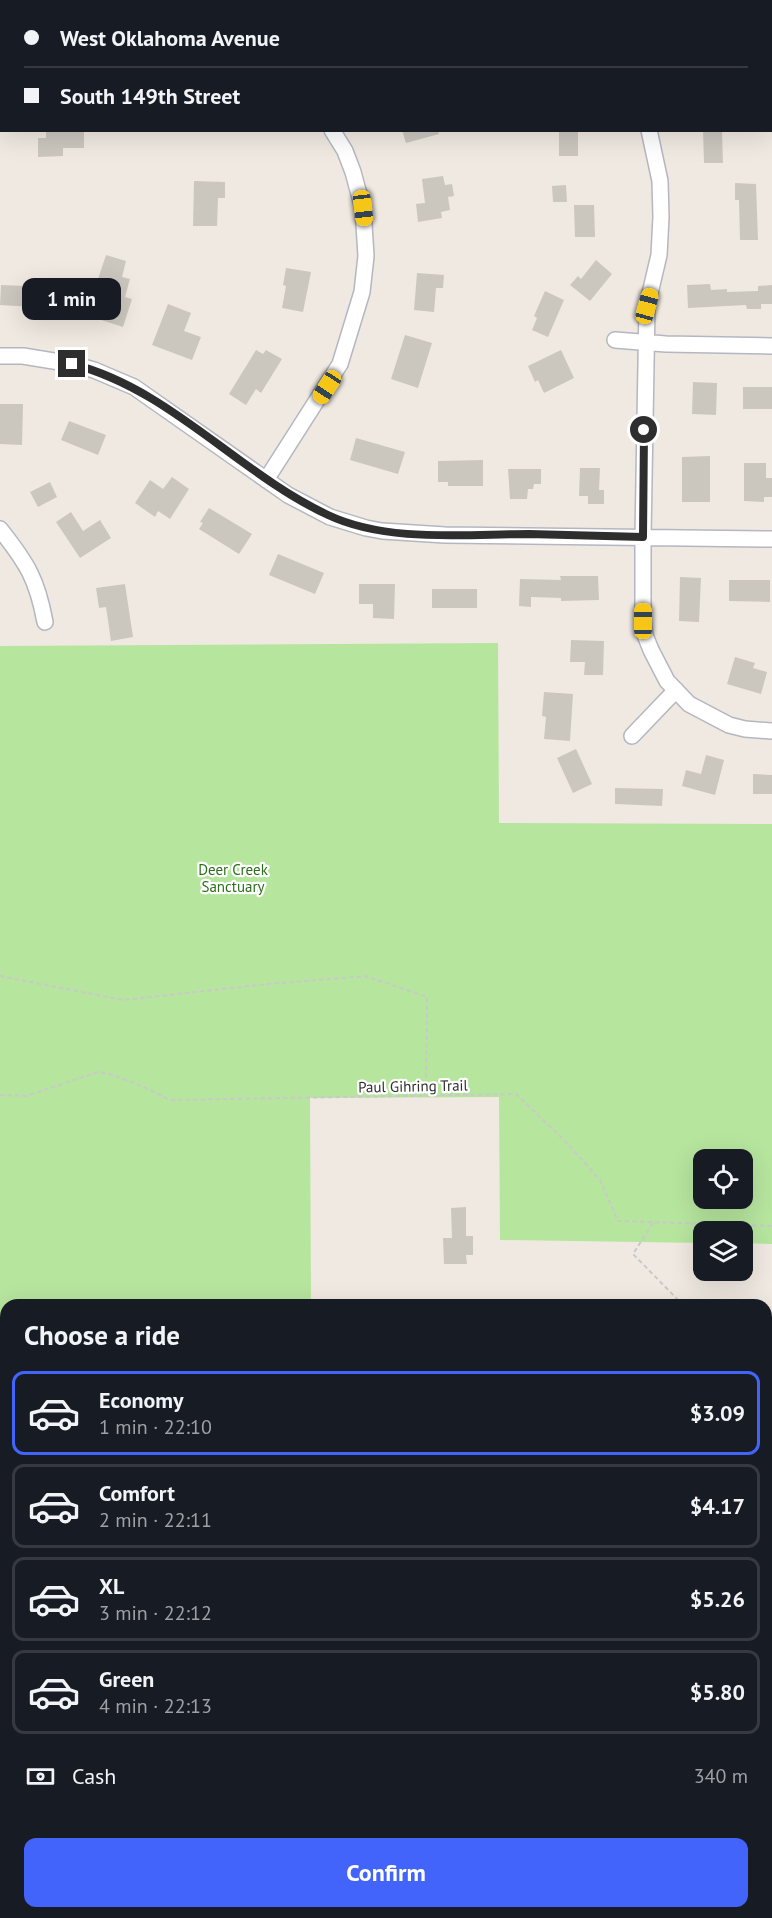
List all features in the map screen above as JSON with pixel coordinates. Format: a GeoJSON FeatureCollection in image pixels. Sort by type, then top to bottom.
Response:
{"type":"FeatureCollection","features":[{"type":"Feature","properties":{"kind":"street"},"geometry":{"type":"LineString","coordinates":[[266,480],[340,364],[362,292],[366,256],[363,208],[349,162],[333,132]]}},
{"type":"Feature","properties":{"kind":"street"},"geometry":{"type":"LineString","coordinates":[[649,132],[660,181],[660,217],[659,255],[647,306],[643,537],[645,635],[658,666],[689,704],[729,725],[772,731]]}},
{"type":"Feature","properties":{"kind":"street"},"geometry":{"type":"LineString","coordinates":[[615,340],[772,346]]}},
{"type":"Feature","properties":{"kind":"street"},"geometry":{"type":"LineString","coordinates":[[0,356],[23,356],[72,364],[94,370],[134,387],[288,495],[330,517],[382,531],[445,535],[772,539]]}},
{"type":"Feature","properties":{"kind":"street"},"geometry":{"type":"LineString","coordinates":[[0,530],[32,573],[45,621]]}},
{"type":"Feature","properties":{"kind":"street"},"geometry":{"type":"LineString","coordinates":[[632,736],[676,690]]}},
{"type":"Feature","properties":{"kind":"path"},"geometry":{"type":"LineString","coordinates":[[0,976],[123,1000],[366,976],[427,997],[426,1096]]}},
{"type":"Feature","properties":{"kind":"path","name":"Paul Gihring Trail"},"geometry":{"type":"LineString","coordinates":[[0,1095],[26,1096],[98,1072],[114,1075],[170,1100],[516,1094],[564,1140],[600,1180],[618,1221],[772,1226]]}},
{"type":"Feature","properties":{"kind":"path"},"geometry":{"type":"LineString","coordinates":[[653,1223],[633,1254],[677,1299]]}},
{"type":"Feature","properties":{"kind":"green space","name":"Deer Creek Sanctuary"},"geometry":{"type":"Polygon","coordinates":[[[498,643],[499,823],[772,824],[772,1244],[753,1243],[753,1221],[693,1221],[693,1243],[500,1240],[499,1097],[310,1098],[311,1299],[0,1299],[0,646],[498,643]]]}},
{"type":"Feature","properties":{"kind":"building"},"geometry":{"type":"Polygon","coordinates":[[[46,132],[84,132],[84,148],[63,148],[63,156],[38,157],[38,138],[46,138],[46,132]]]}},
{"type":"Feature","properties":{"kind":"building"},"geometry":{"type":"Polygon","coordinates":[[[403,132],[438,132],[439,134],[406,143],[403,132]]]}},
{"type":"Feature","properties":{"kind":"building"},"geometry":{"type":"Polygon","coordinates":[[[559,132],[578,132],[578,156],[559,156],[559,132]]]}},
{"type":"Feature","properties":{"kind":"building"},"geometry":{"type":"Polygon","coordinates":[[[703,132],[722,132],[723,163],[704,163],[703,132]]]}},
{"type":"Feature","properties":{"kind":"building"},"geometry":{"type":"Polygon","coordinates":[[[443,176],[445,185],[452,184],[454,196],[448,197],[450,210],[441,212],[442,218],[418,222],[416,204],[425,203],[422,179],[443,176]]]}},
{"type":"Feature","properties":{"kind":"building"},"geometry":{"type":"Polygon","coordinates":[[[194,181],[225,182],[225,198],[218,198],[217,226],[193,226],[194,181]]]}},
{"type":"Feature","properties":{"kind":"building"},"geometry":{"type":"Polygon","coordinates":[[[735,183],[756,184],[758,240],[740,240],[739,200],[735,200],[735,183]]]}},
{"type":"Feature","properties":{"kind":"building"},"geometry":{"type":"Polygon","coordinates":[[[566,185],[567,202],[553,202],[552,186],[566,185]]]}},
{"type":"Feature","properties":{"kind":"building"},"geometry":{"type":"Polygon","coordinates":[[[574,205],[594,205],[595,237],[575,237],[574,205]]]}},
{"type":"Feature","properties":{"kind":"building"},"geometry":{"type":"Polygon","coordinates":[[[106,255],[126,261],[122,277],[130,279],[125,297],[132,299],[123,327],[101,320],[110,292],[95,288],[106,255]]]}},
{"type":"Feature","properties":{"kind":"building"},"geometry":{"type":"Polygon","coordinates":[[[596,260],[612,274],[590,301],[570,285],[578,276],[581,279],[596,260]]]}},
{"type":"Feature","properties":{"kind":"building"},"geometry":{"type":"Polygon","coordinates":[[[286,268],[311,272],[303,312],[282,308],[286,268]]]}},
{"type":"Feature","properties":{"kind":"building"},"geometry":{"type":"Polygon","coordinates":[[[417,273],[444,275],[443,288],[436,288],[434,312],[414,310],[417,273]]]}},
{"type":"Feature","properties":{"kind":"building"},"geometry":{"type":"Polygon","coordinates":[[[710,284],[711,290],[727,289],[727,292],[758,291],[758,286],[772,285],[772,304],[761,304],[761,309],[747,309],[746,305],[688,308],[687,285],[710,284]]]}},
{"type":"Feature","properties":{"kind":"building"},"geometry":{"type":"Polygon","coordinates":[[[1,285],[50,287],[49,308],[0,305],[1,285]]]}},
{"type":"Feature","properties":{"kind":"building"},"geometry":{"type":"Polygon","coordinates":[[[545,291],[564,300],[548,337],[532,330],[537,318],[534,316],[545,291]]]}},
{"type":"Feature","properties":{"kind":"building"},"geometry":{"type":"Polygon","coordinates":[[[168,304],[191,313],[184,331],[201,337],[192,360],[152,345],[168,304]]]}},
{"type":"Feature","properties":{"kind":"building"},"geometry":{"type":"Polygon","coordinates":[[[405,335],[432,343],[418,388],[391,379],[405,335]]]}},
{"type":"Feature","properties":{"kind":"building"},"geometry":{"type":"Polygon","coordinates":[[[256,350],[263,354],[266,350],[282,359],[261,393],[256,389],[246,405],[229,394],[256,350]]]}},
{"type":"Feature","properties":{"kind":"building"},"geometry":{"type":"Polygon","coordinates":[[[561,350],[574,378],[544,393],[538,380],[535,382],[528,366],[561,350]]]}},
{"type":"Feature","properties":{"kind":"building"},"geometry":{"type":"Polygon","coordinates":[[[693,382],[717,383],[716,415],[692,414],[693,382]]]}},
{"type":"Feature","properties":{"kind":"building"},"geometry":{"type":"Polygon","coordinates":[[[743,387],[772,387],[772,409],[743,409],[743,387]]]}},
{"type":"Feature","properties":{"kind":"building"},"geometry":{"type":"Polygon","coordinates":[[[0,404],[23,404],[22,445],[0,444],[0,404]]]}},
{"type":"Feature","properties":{"kind":"building"},"geometry":{"type":"Polygon","coordinates":[[[69,421],[106,435],[98,455],[61,440],[69,421]]]}},
{"type":"Feature","properties":{"kind":"building"},"geometry":{"type":"Polygon","coordinates":[[[356,438],[405,452],[398,474],[350,460],[356,438]]]}},
{"type":"Feature","properties":{"kind":"building"},"geometry":{"type":"Polygon","coordinates":[[[710,456],[710,502],[682,502],[682,457],[710,456]]]}},
{"type":"Feature","properties":{"kind":"building"},"geometry":{"type":"Polygon","coordinates":[[[483,460],[483,486],[448,486],[448,482],[438,482],[438,461],[483,460]]]}},
{"type":"Feature","properties":{"kind":"building"},"geometry":{"type":"Polygon","coordinates":[[[744,463],[766,463],[766,478],[772,478],[772,497],[764,497],[764,502],[744,501],[744,463]]]}},
{"type":"Feature","properties":{"kind":"building"},"geometry":{"type":"Polygon","coordinates":[[[580,468],[600,468],[599,490],[604,490],[604,504],[588,504],[588,496],[579,496],[580,468]]]}},
{"type":"Feature","properties":{"kind":"building"},"geometry":{"type":"Polygon","coordinates":[[[508,469],[541,469],[541,484],[534,484],[533,489],[528,489],[527,499],[510,499],[508,469]]]}},
{"type":"Feature","properties":{"kind":"building"},"geometry":{"type":"Polygon","coordinates":[[[172,477],[189,489],[170,519],[158,511],[155,517],[135,503],[150,480],[163,489],[172,477]]]}},
{"type":"Feature","properties":{"kind":"building"},"geometry":{"type":"Polygon","coordinates":[[[50,482],[57,497],[38,507],[30,492],[50,482]]]}},
{"type":"Feature","properties":{"kind":"building"},"geometry":{"type":"Polygon","coordinates":[[[209,508],[252,534],[239,554],[199,529],[203,523],[200,522],[209,508]]]}},
{"type":"Feature","properties":{"kind":"building"},"geometry":{"type":"Polygon","coordinates":[[[71,512],[83,531],[100,520],[111,538],[80,558],[56,522],[71,512]]]}},
{"type":"Feature","properties":{"kind":"building"},"geometry":{"type":"Polygon","coordinates":[[[278,554],[324,573],[315,594],[269,575],[278,554]]]}},
{"type":"Feature","properties":{"kind":"building"},"geometry":{"type":"Polygon","coordinates":[[[560,576],[598,576],[599,600],[561,601],[561,598],[531,597],[531,607],[519,606],[520,579],[561,580],[560,576]]]}},
{"type":"Feature","properties":{"kind":"building"},"geometry":{"type":"Polygon","coordinates":[[[680,577],[701,578],[699,622],[679,621],[680,577]]]}},
{"type":"Feature","properties":{"kind":"building"},"geometry":{"type":"Polygon","coordinates":[[[729,580],[770,580],[770,602],[729,601],[729,580]]]}},
{"type":"Feature","properties":{"kind":"building"},"geometry":{"type":"Polygon","coordinates":[[[125,584],[133,637],[111,641],[106,607],[99,608],[96,588],[125,584]]]}},
{"type":"Feature","properties":{"kind":"building"},"geometry":{"type":"Polygon","coordinates":[[[359,584],[395,584],[394,619],[373,618],[373,604],[359,604],[359,584]]]}},
{"type":"Feature","properties":{"kind":"building"},"geometry":{"type":"Polygon","coordinates":[[[432,589],[477,589],[477,608],[432,608],[432,589]]]}},
{"type":"Feature","properties":{"kind":"building"},"geometry":{"type":"Polygon","coordinates":[[[571,640],[604,641],[603,675],[584,675],[585,662],[570,662],[571,640]]]}},
{"type":"Feature","properties":{"kind":"building"},"geometry":{"type":"Polygon","coordinates":[[[735,657],[755,663],[753,668],[767,672],[761,694],[727,684],[735,657]]]}},
{"type":"Feature","properties":{"kind":"building"},"geometry":{"type":"Polygon","coordinates":[[[544,692],[573,694],[570,741],[544,739],[546,717],[542,716],[544,692]]]}},
{"type":"Feature","properties":{"kind":"building"},"geometry":{"type":"Polygon","coordinates":[[[576,749],[592,784],[573,793],[557,758],[576,749]]]}},
{"type":"Feature","properties":{"kind":"building"},"geometry":{"type":"Polygon","coordinates":[[[706,755],[724,760],[715,795],[682,786],[686,770],[701,774],[706,755]]]}},
{"type":"Feature","properties":{"kind":"building"},"geometry":{"type":"Polygon","coordinates":[[[753,774],[772,775],[772,794],[753,794],[753,774]]]}},
{"type":"Feature","properties":{"kind":"building"},"geometry":{"type":"Polygon","coordinates":[[[615,788],[663,789],[662,806],[615,804],[615,788]]]}},
{"type":"Feature","properties":{"kind":"building"},"geometry":{"type":"Polygon","coordinates":[[[466,1207],[466,1236],[473,1236],[473,1255],[466,1255],[467,1264],[444,1264],[443,1238],[452,1238],[451,1208],[466,1207]]]}},
{"type":"Feature","properties":{"kind":"route"},"geometry":{"type":"LineString","coordinates":[[72,364],[94,370],[134,387],[288,495],[330,517],[382,531],[445,535],[530,534],[643,537],[644,430]]}}]}
